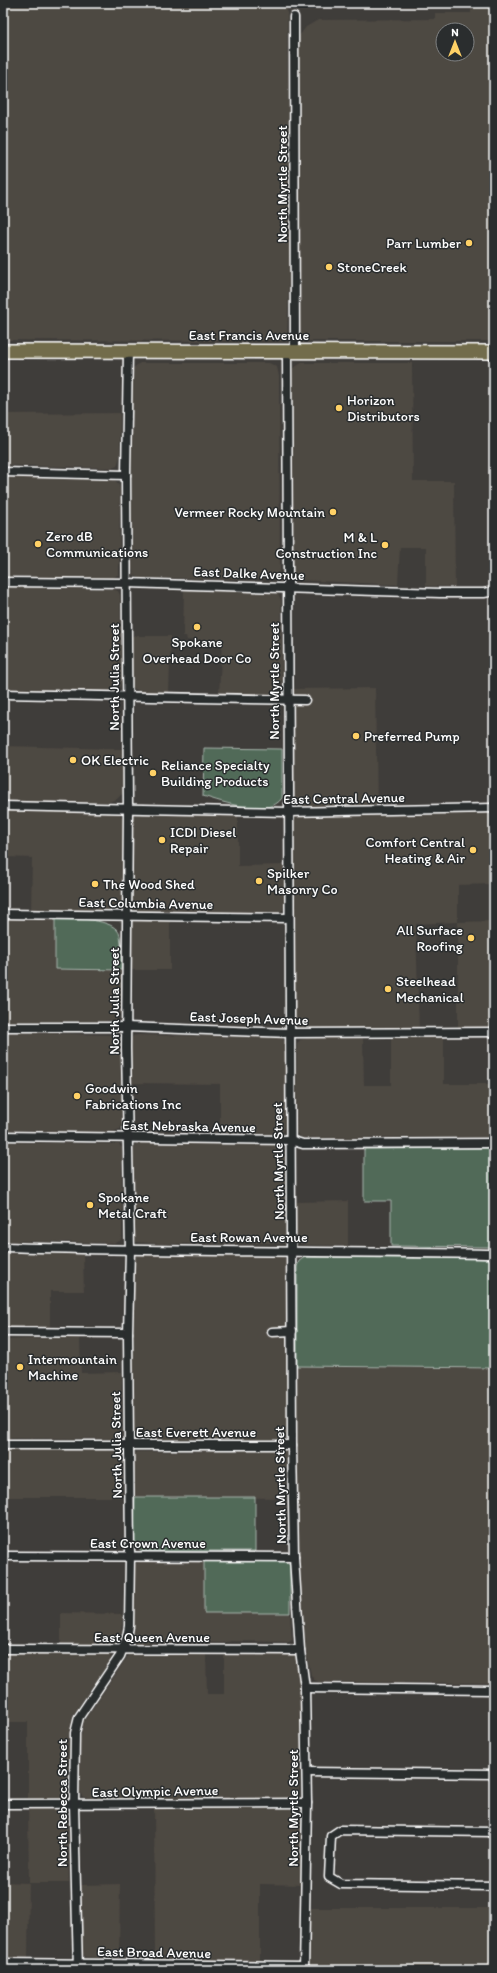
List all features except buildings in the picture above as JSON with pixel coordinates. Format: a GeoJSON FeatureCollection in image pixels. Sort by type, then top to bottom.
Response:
{"type":"FeatureCollection","features":[{"type":"Feature","properties":{"kind":"main road","name":"East Francis Avenue"},"geometry":{"type":"LineString","coordinates":[[3,351],[494,352]]}},
{"type":"Feature","properties":{"kind":"street","name":"North Myrtle Street"},"geometry":{"type":"LineString","coordinates":[[294,17],[287,699],[292,1250],[292,1445],[294,1556],[300,1650],[305,1688],[306,1803],[304,1968]]}},
{"type":"Feature","properties":{"kind":"street","name":"North Julia Street"},"geometry":{"type":"LineString","coordinates":[[123,1649],[128,1626],[130,1556],[128,1333],[130,1250],[126,1027],[128,809],[126,476],[128,351]]}},
{"type":"Feature","properties":{"kind":"street"},"geometry":{"type":"LineString","coordinates":[[3,472],[126,476]]}},
{"type":"Feature","properties":{"kind":"street","name":"East Dalke Avenue"},"geometry":{"type":"LineString","coordinates":[[3,582],[288,587],[440,593],[484,593],[494,591]]}},
{"type":"Feature","properties":{"kind":"street"},"geometry":{"type":"LineString","coordinates":[[3,694],[127,698],[305,700]]}},
{"type":"Feature","properties":{"kind":"street","name":"East Central Avenue"},"geometry":{"type":"LineString","coordinates":[[3,806],[288,812],[494,808]]}},
{"type":"Feature","properties":{"kind":"street","name":"East Columbia Avenue"},"geometry":{"type":"LineString","coordinates":[[3,914],[289,918]]}},
{"type":"Feature","properties":{"kind":"street","name":"East Joseph Avenue"},"geometry":{"type":"LineString","coordinates":[[3,1027],[126,1027],[290,1033],[494,1032]]}},
{"type":"Feature","properties":{"kind":"street","name":"East Nebraska Avenue"},"geometry":{"type":"LineString","coordinates":[[3,1136],[290,1140],[303,1144],[494,1143]]}},
{"type":"Feature","properties":{"kind":"street","name":"East Rowan Avenue"},"geometry":{"type":"LineString","coordinates":[[3,1246],[130,1250],[292,1250],[494,1254]]}},
{"type":"Feature","properties":{"kind":"street"},"geometry":{"type":"LineString","coordinates":[[272,1332],[292,1331]]}},
{"type":"Feature","properties":{"kind":"street"},"geometry":{"type":"LineString","coordinates":[[3,1332],[128,1333]]}},
{"type":"Feature","properties":{"kind":"street","name":"East Everett Avenue"},"geometry":{"type":"LineString","coordinates":[[3,1445],[292,1445]]}},
{"type":"Feature","properties":{"kind":"street","name":"East Crown Avenue"},"geometry":{"type":"LineString","coordinates":[[3,1556],[294,1556]]}},
{"type":"Feature","properties":{"kind":"street","name":"East Queen Avenue"},"geometry":{"type":"LineString","coordinates":[[3,1649],[300,1650]]}},
{"type":"Feature","properties":{"kind":"street","name":"North Rebecca Street"},"geometry":{"type":"LineString","coordinates":[[78,1967],[74,1805],[76,1726],[94,1693],[115,1664],[123,1649]]}},
{"type":"Feature","properties":{"kind":"street"},"geometry":{"type":"LineString","coordinates":[[305,1688],[494,1690]]}},
{"type":"Feature","properties":{"kind":"street"},"geometry":{"type":"LineString","coordinates":[[306,1772],[494,1774]]}},
{"type":"Feature","properties":{"kind":"street","name":"East Olympic Avenue"},"geometry":{"type":"LineString","coordinates":[[3,1804],[74,1805],[306,1803]]}},
{"type":"Feature","properties":{"kind":"street"},"geometry":{"type":"LineString","coordinates":[[494,1832],[340,1830],[331,1836],[329,1877],[341,1884],[494,1886]]}},
{"type":"Feature","properties":{"kind":"street","name":"East Broad Avenue"},"geometry":{"type":"LineString","coordinates":[[3,1963],[78,1967],[304,1968]]}},
{"type":"Feature","properties":{"kind":"shaded area"},"geometry":{"type":"Polygon","coordinates":[[[3,3],[287,3],[290,249],[287,341],[3,340],[3,3]]]}},
{"type":"Feature","properties":{"kind":"shaded area"},"geometry":{"type":"Polygon","coordinates":[[[471,3],[494,3],[494,341],[300,341],[299,36],[306,27],[318,20],[435,19],[435,13],[471,13],[471,3]]]}},
{"type":"Feature","properties":{"kind":"shaded area"},"geometry":{"type":"Polygon","coordinates":[[[140,363],[269,363],[277,367],[279,376],[280,570],[276,579],[140,578],[134,575],[132,568],[132,372],[133,368],[140,363]]]}},
{"type":"Feature","properties":{"kind":"shaded area"},"geometry":{"type":"Polygon","coordinates":[[[302,363],[412,363],[413,481],[454,481],[455,587],[426,586],[426,547],[400,547],[398,585],[300,580],[296,579],[293,575],[291,376],[293,368],[302,363]]]}},
{"type":"Feature","properties":{"kind":"shaded area"},"geometry":{"type":"Polygon","coordinates":[[[120,413],[120,456],[117,466],[112,468],[3,465],[3,414],[120,413]]]}},
{"type":"Feature","properties":{"kind":"shaded area"},"geometry":{"type":"Polygon","coordinates":[[[3,477],[115,480],[120,489],[119,574],[113,578],[3,576],[3,477]]]}},
{"type":"Feature","properties":{"kind":"shaded area"},"geometry":{"type":"Polygon","coordinates":[[[3,587],[113,589],[118,591],[120,595],[122,682],[119,688],[113,692],[3,689],[3,587]]]}},
{"type":"Feature","properties":{"kind":"shaded area"},"geometry":{"type":"Polygon","coordinates":[[[184,590],[277,592],[281,600],[283,679],[281,688],[278,692],[262,695],[219,693],[222,641],[187,640],[186,636],[183,636],[184,590]]]}},
{"type":"Feature","properties":{"kind":"shaded area"},"geometry":{"type":"Polygon","coordinates":[[[132,636],[171,636],[169,693],[140,692],[133,688],[132,636]]]}},
{"type":"Feature","properties":{"kind":"shaded area"},"geometry":{"type":"Polygon","coordinates":[[[375,688],[377,806],[296,807],[293,805],[292,689],[375,688]]]}},
{"type":"Feature","properties":{"kind":"shaded area"},"geometry":{"type":"Polygon","coordinates":[[[3,746],[122,749],[123,793],[117,799],[109,802],[3,802],[3,746]]]}},
{"type":"Feature","properties":{"kind":"shaded area"},"geometry":{"type":"Polygon","coordinates":[[[3,809],[119,812],[123,819],[123,902],[119,911],[111,913],[31,911],[32,858],[3,857],[3,809]]]}},
{"type":"Feature","properties":{"kind":"shaded area"},"geometry":{"type":"Polygon","coordinates":[[[475,811],[494,813],[494,884],[458,885],[458,922],[416,924],[419,1030],[297,1027],[295,1022],[293,984],[291,819],[297,815],[475,811]]]}},
{"type":"Feature","properties":{"kind":"shaded area"},"geometry":{"type":"Polygon","coordinates":[[[135,812],[238,814],[238,866],[283,865],[285,903],[283,910],[276,914],[140,911],[135,908],[132,904],[132,815],[135,812]]]}},
{"type":"Feature","properties":{"kind":"shaded area"},"geometry":{"type":"Polygon","coordinates":[[[3,918],[55,918],[55,969],[121,970],[121,1013],[119,1017],[115,1020],[105,1021],[3,1021],[3,918]]]}},
{"type":"Feature","properties":{"kind":"shaded area"},"geometry":{"type":"Polygon","coordinates":[[[134,919],[170,919],[170,970],[130,970],[131,923],[134,919]]]}},
{"type":"Feature","properties":{"kind":"shaded area"},"geometry":{"type":"Polygon","coordinates":[[[494,921],[494,1029],[458,1029],[458,922],[494,921]]]}},
{"type":"Feature","properties":{"kind":"shaded area"},"geometry":{"type":"Polygon","coordinates":[[[3,1032],[114,1035],[120,1042],[122,1125],[120,1129],[113,1132],[3,1130],[3,1032]]]}},
{"type":"Feature","properties":{"kind":"shaded area"},"geometry":{"type":"Polygon","coordinates":[[[133,1036],[281,1037],[286,1043],[285,1128],[282,1132],[277,1134],[220,1133],[220,1084],[131,1083],[131,1039],[133,1036]]]}},
{"type":"Feature","properties":{"kind":"shaded area"},"geometry":{"type":"Polygon","coordinates":[[[310,1037],[363,1038],[364,1085],[391,1085],[391,1038],[444,1037],[444,1084],[494,1084],[494,1137],[302,1138],[296,1132],[297,1044],[300,1040],[310,1037]]]}},
{"type":"Feature","properties":{"kind":"shaded area"},"geometry":{"type":"Polygon","coordinates":[[[3,1142],[119,1144],[122,1148],[122,1236],[120,1241],[114,1243],[3,1241],[3,1142]]]}},
{"type":"Feature","properties":{"kind":"shaded area"},"geometry":{"type":"Polygon","coordinates":[[[139,1143],[276,1145],[281,1147],[285,1155],[286,1243],[160,1244],[136,1242],[134,1235],[133,1151],[134,1146],[139,1143]]]}},
{"type":"Feature","properties":{"kind":"shaded area"},"geometry":{"type":"Polygon","coordinates":[[[348,1201],[348,1246],[305,1245],[299,1243],[296,1235],[294,1202],[348,1201]]]}},
{"type":"Feature","properties":{"kind":"shaded area"},"geometry":{"type":"Polygon","coordinates":[[[3,1253],[83,1254],[84,1291],[50,1291],[50,1327],[3,1327],[3,1253]]]}},
{"type":"Feature","properties":{"kind":"shaded area"},"geometry":{"type":"Polygon","coordinates":[[[279,1254],[286,1260],[288,1433],[286,1437],[283,1439],[141,1439],[135,1436],[135,1256],[279,1254]]]}},
{"type":"Feature","properties":{"kind":"shaded area"},"geometry":{"type":"Polygon","coordinates":[[[80,1337],[81,1373],[122,1372],[121,1435],[115,1439],[3,1438],[3,1340],[80,1337]]]}},
{"type":"Feature","properties":{"kind":"shaded area"},"geometry":{"type":"Polygon","coordinates":[[[297,1366],[494,1368],[494,1683],[319,1682],[314,1680],[311,1675],[306,1650],[298,1561],[297,1366]]]}},
{"type":"Feature","properties":{"kind":"shaded area"},"geometry":{"type":"Polygon","coordinates":[[[100,1449],[120,1452],[122,1497],[3,1497],[3,1450],[100,1449]]]}},
{"type":"Feature","properties":{"kind":"shaded area"},"geometry":{"type":"Polygon","coordinates":[[[283,1450],[286,1452],[285,1498],[135,1497],[134,1455],[136,1452],[283,1450]]]}},
{"type":"Feature","properties":{"kind":"shaded area"},"geometry":{"type":"Polygon","coordinates":[[[138,1561],[204,1561],[205,1613],[290,1613],[292,1640],[289,1642],[231,1641],[223,1643],[153,1641],[138,1646],[134,1645],[135,1565],[138,1561]]]}},
{"type":"Feature","properties":{"kind":"shaded area"},"geometry":{"type":"Polygon","coordinates":[[[61,1613],[121,1614],[123,1617],[120,1642],[114,1646],[61,1646],[61,1613]]]}},
{"type":"Feature","properties":{"kind":"shaded area"},"geometry":{"type":"Polygon","coordinates":[[[3,1653],[109,1653],[111,1656],[110,1661],[73,1715],[68,1740],[68,1792],[66,1796],[61,1798],[28,1798],[28,1722],[3,1722],[3,1653]]]}},
{"type":"Feature","properties":{"kind":"shaded area"},"geometry":{"type":"Polygon","coordinates":[[[130,1653],[206,1653],[207,1694],[224,1694],[224,1654],[293,1654],[296,1656],[302,1681],[299,1792],[297,1797],[293,1799],[83,1797],[80,1793],[80,1741],[84,1721],[130,1653]]]}},
{"type":"Feature","properties":{"kind":"shaded area"},"geometry":{"type":"Polygon","coordinates":[[[28,1808],[61,1809],[66,1811],[68,1816],[69,1883],[29,1883],[28,1808]]]}},
{"type":"Feature","properties":{"kind":"shaded area"},"geometry":{"type":"Polygon","coordinates":[[[154,1809],[295,1809],[299,1813],[301,1818],[301,1885],[260,1884],[260,1961],[155,1958],[154,1809]]]}},
{"type":"Feature","properties":{"kind":"shaded area"},"geometry":{"type":"Polygon","coordinates":[[[3,1882],[29,1883],[28,1958],[3,1957],[3,1882]]]}},
{"type":"Feature","properties":{"kind":"shaded area"},"geometry":{"type":"Polygon","coordinates":[[[120,1884],[119,1958],[85,1957],[81,1951],[81,1885],[120,1884]]]}},
{"type":"Feature","properties":{"kind":"shaded area"},"geometry":{"type":"Polygon","coordinates":[[[309,1908],[494,1908],[494,1970],[309,1970],[309,1908]]]}},
{"type":"Feature","properties":{"kind":"green space"},"geometry":{"type":"Polygon","coordinates":[[[204,748],[282,749],[282,798],[276,804],[256,808],[233,805],[203,796],[204,748]]]}},
{"type":"Feature","properties":{"kind":"green space"},"geometry":{"type":"Polygon","coordinates":[[[55,918],[92,920],[111,925],[117,930],[121,940],[121,970],[55,969],[55,918]]]}},
{"type":"Feature","properties":{"kind":"green space"},"geometry":{"type":"Polygon","coordinates":[[[494,1148],[494,1247],[391,1246],[391,1201],[364,1201],[364,1149],[494,1148]]]}},
{"type":"Feature","properties":{"kind":"green space"},"geometry":{"type":"Polygon","coordinates":[[[305,1257],[494,1259],[494,1368],[297,1366],[297,1267],[299,1261],[305,1257]]]}},
{"type":"Feature","properties":{"kind":"green space"},"geometry":{"type":"Polygon","coordinates":[[[135,1497],[255,1497],[255,1551],[142,1551],[134,1545],[135,1497]]]}},
{"type":"Feature","properties":{"kind":"green space"},"geometry":{"type":"Polygon","coordinates":[[[204,1561],[285,1561],[290,1565],[290,1613],[204,1613],[204,1561]]]}},
{"type":"Feature","properties":{"kind":"place","name":"Parr Lumber"},"geometry":{"type":"Point","coordinates":[469,243]}},
{"type":"Feature","properties":{"kind":"place","name":"StoneCreek"},"geometry":{"type":"Point","coordinates":[329,267]}},
{"type":"Feature","properties":{"kind":"place","name":"Horizon Distributors"},"geometry":{"type":"Point","coordinates":[339,408]}},
{"type":"Feature","properties":{"kind":"place","name":"Vermeer Rocky Mountain"},"geometry":{"type":"Point","coordinates":[333,512]}},
{"type":"Feature","properties":{"kind":"place","name":"Zero dB Communications"},"geometry":{"type":"Point","coordinates":[38,544]}},
{"type":"Feature","properties":{"kind":"place","name":"M & L Construction Inc"},"geometry":{"type":"Point","coordinates":[385,545]}},
{"type":"Feature","properties":{"kind":"place","name":"Spokane Overhead Door Co"},"geometry":{"type":"Point","coordinates":[197,627]}},
{"type":"Feature","properties":{"kind":"place","name":"Preferred Pump"},"geometry":{"type":"Point","coordinates":[356,736]}},
{"type":"Feature","properties":{"kind":"place","name":"OK Electric"},"geometry":{"type":"Point","coordinates":[73,760]}},
{"type":"Feature","properties":{"kind":"place","name":"Reliance Specialty Building Products"},"geometry":{"type":"Point","coordinates":[153,773]}},
{"type":"Feature","properties":{"kind":"place","name":"ICDI Diesel Repair"},"geometry":{"type":"Point","coordinates":[162,840]}},
{"type":"Feature","properties":{"kind":"place","name":"Comfort Central Heating & Air"},"geometry":{"type":"Point","coordinates":[473,850]}},
{"type":"Feature","properties":{"kind":"place","name":"Spilker Masonry Co"},"geometry":{"type":"Point","coordinates":[259,881]}},
{"type":"Feature","properties":{"kind":"place","name":"The Wood Shed"},"geometry":{"type":"Point","coordinates":[95,884]}},
{"type":"Feature","properties":{"kind":"place","name":"All Surface Roofing"},"geometry":{"type":"Point","coordinates":[471,938]}},
{"type":"Feature","properties":{"kind":"place","name":"Steelhead Mechanical"},"geometry":{"type":"Point","coordinates":[388,989]}},
{"type":"Feature","properties":{"kind":"place","name":"Goodwin Fabrications Inc"},"geometry":{"type":"Point","coordinates":[77,1096]}},
{"type":"Feature","properties":{"kind":"place","name":"Spokane Metal Craft"},"geometry":{"type":"Point","coordinates":[90,1205]}},
{"type":"Feature","properties":{"kind":"place","name":"Intermountain Machine"},"geometry":{"type":"Point","coordinates":[20,1367]}}]}
